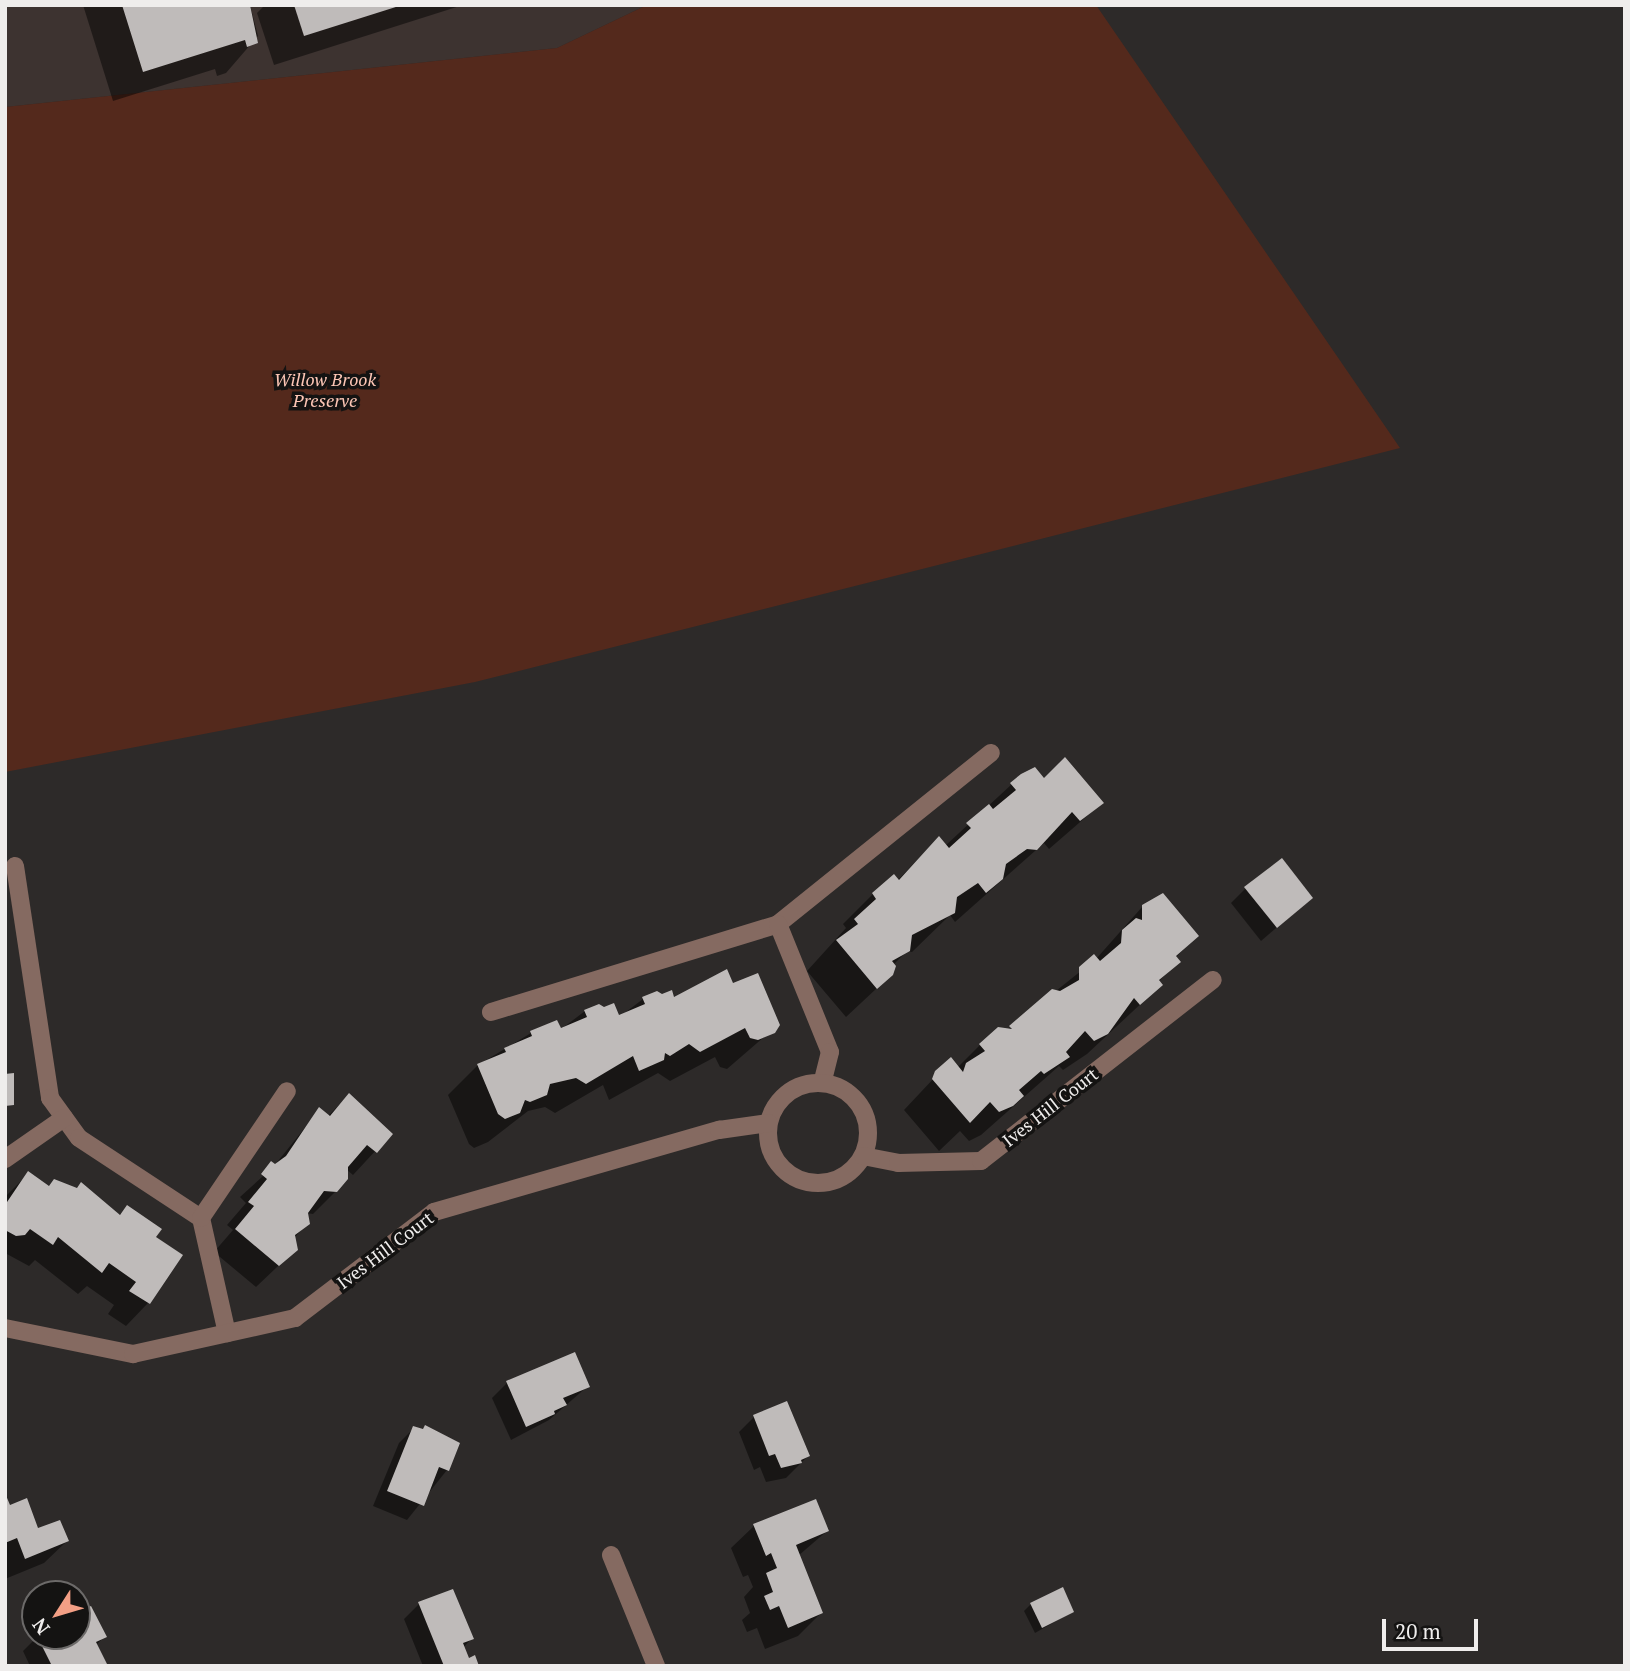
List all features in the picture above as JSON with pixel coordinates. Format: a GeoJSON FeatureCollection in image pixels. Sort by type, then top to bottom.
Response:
{"type":"FeatureCollection","features":[{"type":"Feature","properties":{"kind":"street"},"geometry":{"type":"LineString","coordinates":[[491,1012],[778,924],[991,753]]}},
{"type":"Feature","properties":{"kind":"street"},"geometry":{"type":"LineString","coordinates":[[15,866],[50,1098],[79,1138],[201,1218],[227,1333]]}},
{"type":"Feature","properties":{"kind":"street"},"geometry":{"type":"LineString","coordinates":[[778,924],[830,1052],[822,1083]]}},
{"type":"Feature","properties":{"kind":"street","name":"Ives Hill Court"},"geometry":{"type":"LineString","coordinates":[[863,1156],[898,1163],[981,1161],[1213,980]]}},
{"type":"Feature","properties":{"kind":"street"},"geometry":{"type":"LineString","coordinates":[[822,1083],[838,1087],[862,1109],[867,1124],[863,1156],[840,1179],[825,1183],[801,1180],[781,1167],[772,1154],[769,1122],[782,1098],[794,1089],[822,1083]]}},
{"type":"Feature","properties":{"kind":"street"},"geometry":{"type":"LineString","coordinates":[[201,1218],[286,1091]]}},
{"type":"Feature","properties":{"kind":"street"},"geometry":{"type":"LineString","coordinates":[[5,1159],[64,1118]]}},
{"type":"Feature","properties":{"kind":"street","name":"Ives Hill Court"},"geometry":{"type":"LineString","coordinates":[[5,1328],[133,1354],[295,1318],[434,1212],[719,1130],[769,1122]]}},
{"type":"Feature","properties":{"kind":"street"},"geometry":{"type":"LineString","coordinates":[[611,1555],[656,1666]]}},
{"type":"Feature","properties":{"kind":"shaded area"},"geometry":{"type":"Polygon","coordinates":[[[5,5],[647,5],[557,48],[5,107],[5,5]]]}},
{"type":"Feature","properties":{"kind":"green space","name":"Willow Brook Preserve"},"geometry":{"type":"Polygon","coordinates":[[[647,5],[1096,5],[1400,448],[475,682],[5,772],[5,107],[557,48],[647,5]]]}},
{"type":"Feature","properties":{"kind":"building"},"geometry":{"type":"Polygon","coordinates":[[[122,5],[250,5],[258,43],[247,47],[245,40],[143,72],[122,5]]]}},
{"type":"Feature","properties":{"kind":"building"},"geometry":{"type":"Polygon","coordinates":[[[294,5],[399,5],[399,6],[304,36],[294,5]]]}},
{"type":"Feature","properties":{"kind":"building"},"geometry":{"type":"Polygon","coordinates":[[[1065,757],[1104,803],[1080,821],[1072,812],[1037,850],[1027,849],[1006,864],[1003,879],[986,893],[978,883],[957,897],[955,913],[912,935],[910,951],[892,961],[896,966],[893,975],[877,989],[836,940],[858,924],[854,919],[876,899],[872,893],[894,874],[899,880],[939,836],[949,848],[971,828],[966,823],[989,804],[993,809],[1016,790],[1010,783],[1021,774],[1035,767],[1044,778],[1065,757]]]}},
{"type":"Feature","properties":{"kind":"building"},"geometry":{"type":"Polygon","coordinates":[[[1282,858],[1313,898],[1277,928],[1244,887],[1282,858]]]}},
{"type":"Feature","properties":{"kind":"building"},"geometry":{"type":"Polygon","coordinates":[[[1163,893],[1199,936],[1176,956],[1181,962],[1159,980],[1163,985],[1140,1005],[1134,998],[1108,1034],[1094,1041],[1085,1031],[1066,1052],[1070,1057],[1044,1074],[1041,1071],[1019,1090],[1024,1096],[1013,1106],[999,1112],[990,1102],[970,1123],[932,1079],[935,1071],[951,1057],[963,1072],[966,1063],[985,1051],[979,1044],[998,1027],[1012,1029],[1009,1026],[1052,989],[1060,991],[1079,980],[1079,967],[1094,954],[1100,961],[1121,943],[1122,930],[1136,918],[1142,920],[1142,905],[1163,893]]]}},
{"type":"Feature","properties":{"kind":"building"},"geometry":{"type":"Polygon","coordinates":[[[727,969],[733,983],[758,973],[780,1025],[775,1033],[758,1040],[750,1038],[745,1028],[700,1052],[689,1044],[670,1056],[665,1053],[664,1060],[639,1071],[633,1056],[586,1084],[576,1078],[550,1084],[547,1095],[530,1102],[525,1100],[520,1113],[505,1119],[498,1114],[477,1064],[506,1052],[504,1048],[532,1036],[530,1031],[557,1020],[561,1028],[587,1017],[584,1010],[599,1004],[604,1007],[614,1003],[619,1015],[645,1004],[642,997],[657,991],[662,994],[672,990],[674,997],[727,969]]]}},
{"type":"Feature","properties":{"kind":"building"},"geometry":{"type":"Polygon","coordinates":[[[14,1073],[14,1105],[5,1106],[5,1074],[14,1073]]]}},
{"type":"Feature","properties":{"kind":"building"},"geometry":{"type":"Polygon","coordinates":[[[349,1093],[393,1134],[377,1153],[367,1145],[348,1167],[348,1179],[337,1192],[324,1191],[308,1213],[310,1224],[295,1235],[298,1250],[279,1266],[235,1229],[254,1206],[248,1202],[267,1179],[261,1174],[271,1161],[275,1164],[286,1156],[319,1107],[330,1116],[349,1093]]]}},
{"type":"Feature","properties":{"kind":"building"},"geometry":{"type":"Polygon","coordinates":[[[28,1171],[49,1186],[54,1179],[77,1188],[81,1182],[120,1215],[127,1205],[162,1229],[156,1237],[183,1255],[150,1304],[129,1291],[136,1282],[109,1263],[102,1273],[58,1237],[53,1245],[30,1229],[25,1235],[16,1236],[5,1230],[5,1205],[28,1171]]]}},
{"type":"Feature","properties":{"kind":"building"},"geometry":{"type":"Polygon","coordinates":[[[575,1352],[590,1387],[563,1398],[567,1405],[554,1411],[555,1414],[526,1427],[506,1381],[575,1352]]]}},
{"type":"Feature","properties":{"kind":"building"},"geometry":{"type":"Polygon","coordinates":[[[787,1401],[810,1456],[801,1460],[802,1463],[781,1468],[775,1454],[769,1456],[753,1415],[787,1401]]]}},
{"type":"Feature","properties":{"kind":"building"},"geometry":{"type":"Polygon","coordinates":[[[425,1425],[460,1443],[449,1471],[439,1467],[424,1506],[387,1491],[413,1426],[423,1429],[425,1425]]]}},
{"type":"Feature","properties":{"kind":"building"},"geometry":{"type":"Polygon","coordinates":[[[5,1493],[10,1505],[27,1498],[38,1528],[60,1520],[69,1541],[25,1559],[17,1538],[5,1543],[5,1493]]]}},
{"type":"Feature","properties":{"kind":"building"},"geometry":{"type":"Polygon","coordinates":[[[816,1499],[829,1531],[796,1545],[823,1613],[788,1628],[779,1606],[770,1610],[764,1596],[773,1592],[766,1573],[777,1568],[771,1553],[766,1556],[753,1524],[816,1499]]]}},
{"type":"Feature","properties":{"kind":"building"},"geometry":{"type":"Polygon","coordinates":[[[1063,1587],[1074,1612],[1042,1628],[1030,1603],[1063,1587]]]}},
{"type":"Feature","properties":{"kind":"building"},"geometry":{"type":"Polygon","coordinates":[[[453,1589],[474,1639],[463,1643],[469,1658],[475,1655],[479,1666],[444,1666],[418,1602],[453,1589]]]}},
{"type":"Feature","properties":{"kind":"building"},"geometry":{"type":"Polygon","coordinates":[[[91,1606],[107,1637],[96,1642],[108,1666],[52,1666],[44,1650],[91,1650],[91,1606]]]}}]}
